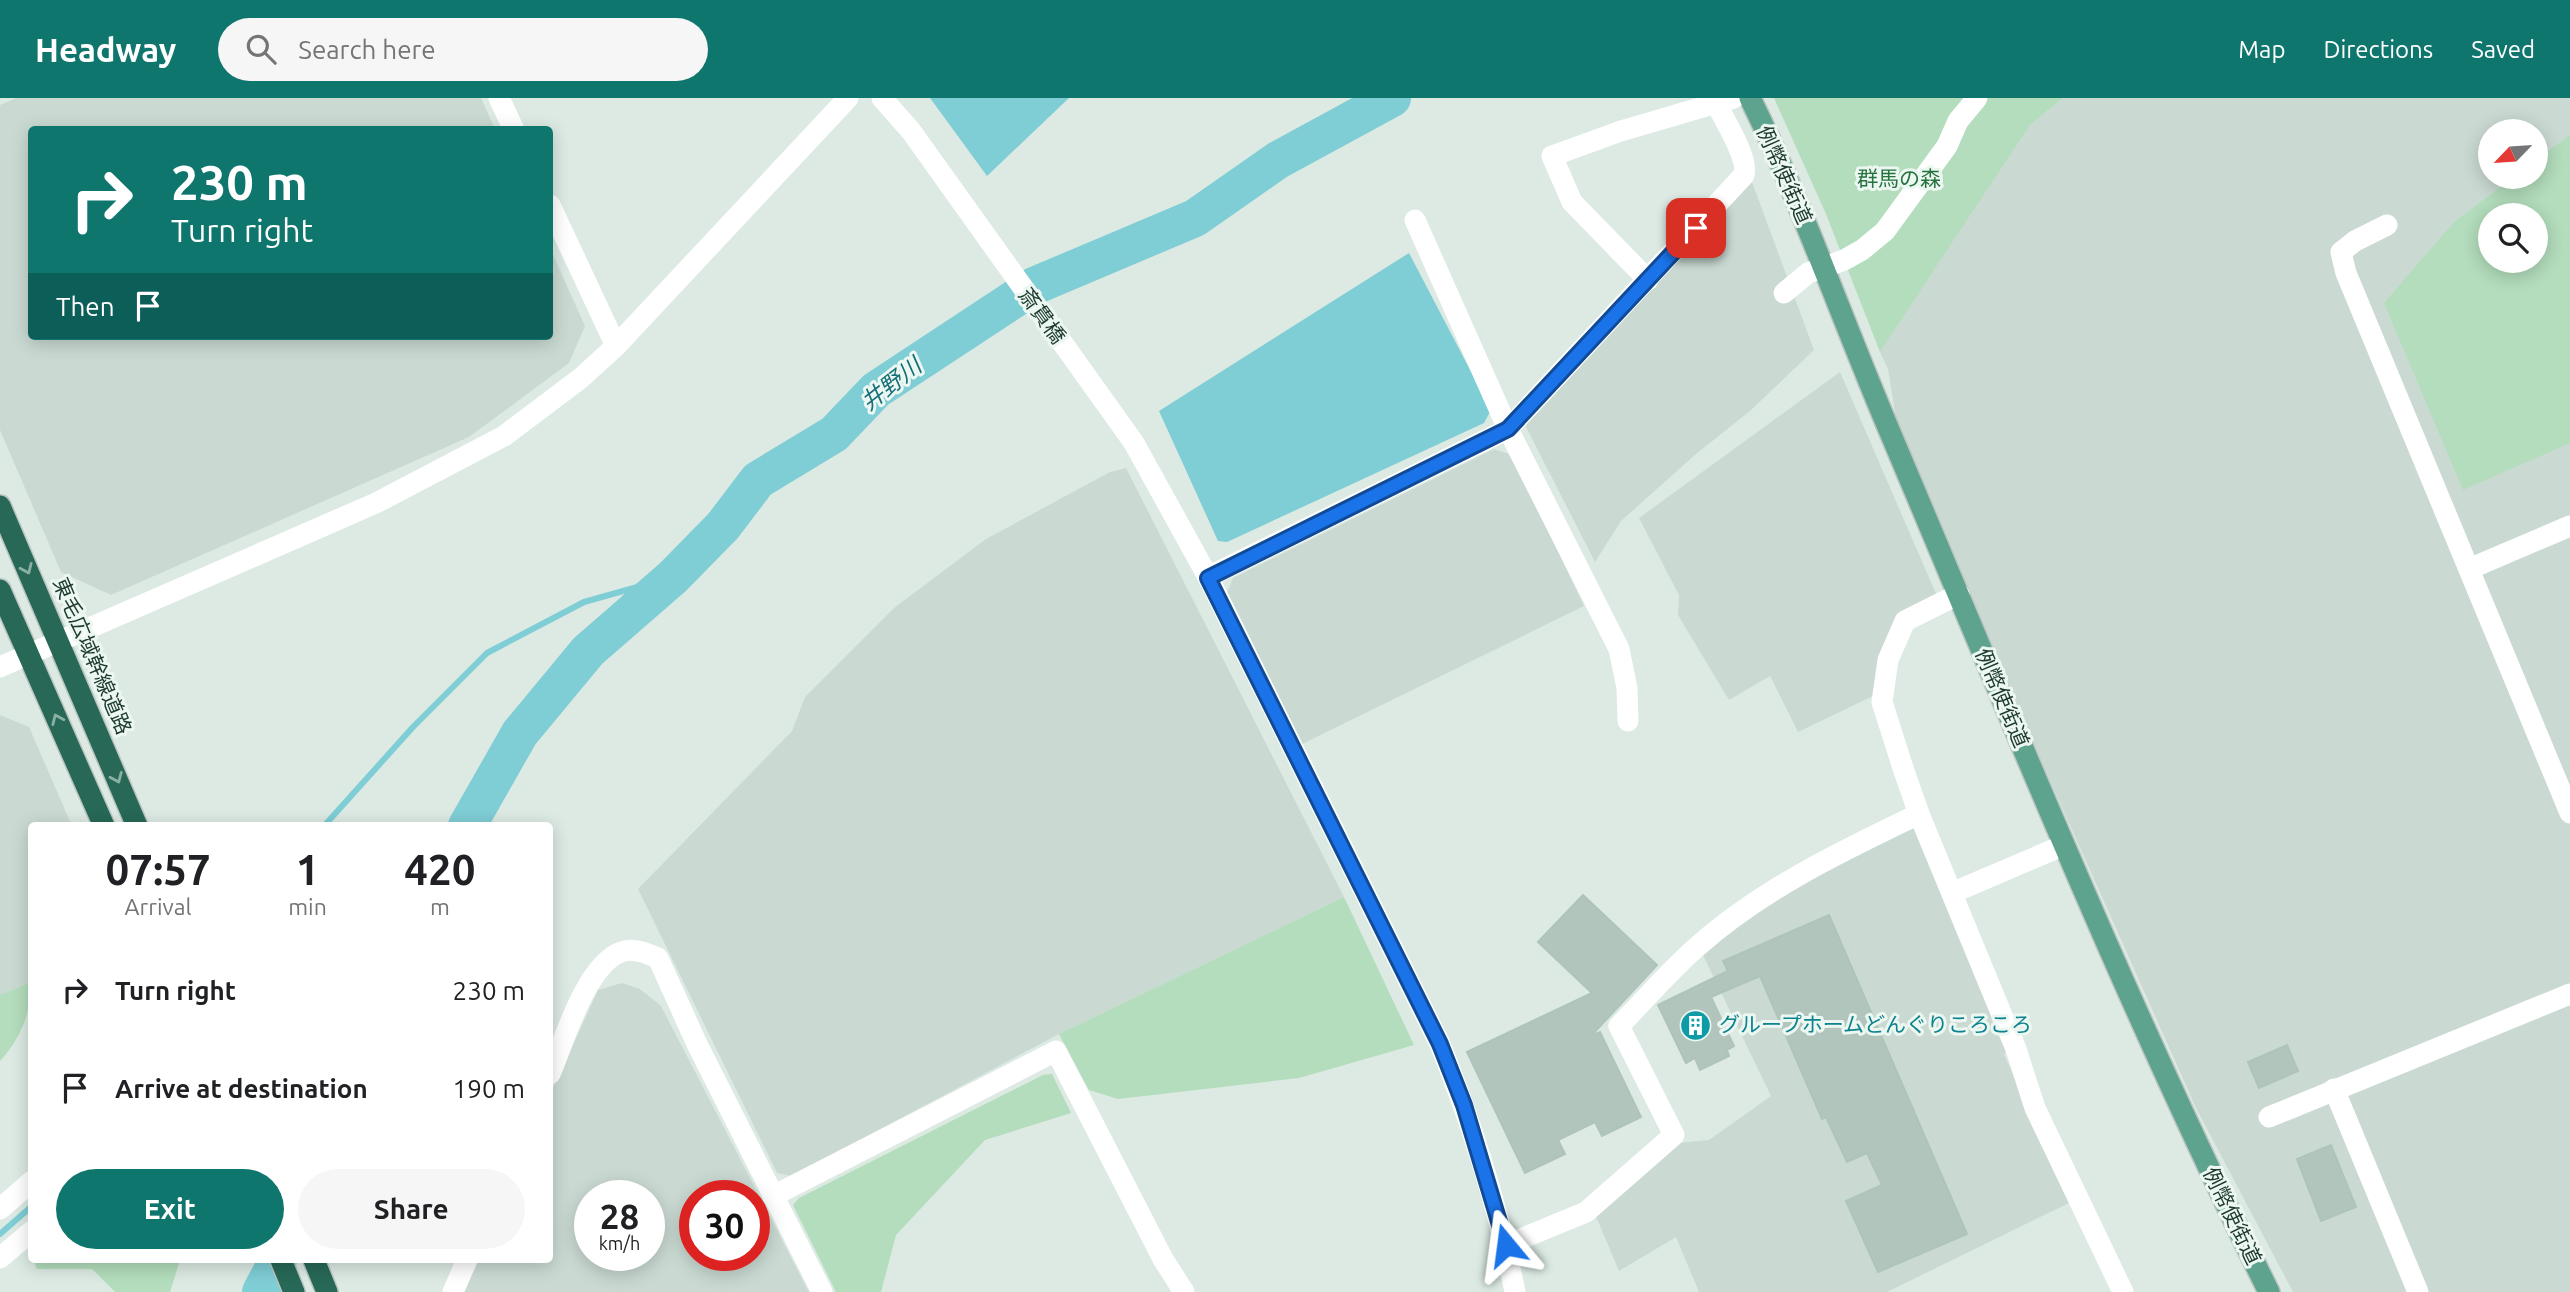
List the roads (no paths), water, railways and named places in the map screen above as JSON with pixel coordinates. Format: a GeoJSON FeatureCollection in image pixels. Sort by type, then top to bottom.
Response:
{"type":"FeatureCollection","features":[{"type":"Feature","properties":{"kind":"highway","name":"東毛広域幹線道路"},"geometry":{"type":"LineString","coordinates":[[0,506],[135,822]]}},
{"type":"Feature","properties":{"kind":"highway"},"geometry":{"type":"LineString","coordinates":[[0,590],[102,822]]}},
{"type":"Feature","properties":{"kind":"highway"},"geometry":{"type":"LineString","coordinates":[[282,1263],[294,1292]]}},
{"type":"Feature","properties":{"kind":"highway"},"geometry":{"type":"LineString","coordinates":[[315,1263],[327,1292]]}},
{"type":"Feature","properties":{"kind":"main road","name":"例幣使街道"},"geometry":{"type":"LineString","coordinates":[[1750,98],[1797,201],[2064,845],[2227,1207],[2269,1292]]}},
{"type":"Feature","properties":{"kind":"street"},"geometry":{"type":"LineString","coordinates":[[499,98],[512,126]]}},
{"type":"Feature","properties":{"kind":"street"},"geometry":{"type":"LineString","coordinates":[[0,667],[376,503],[504,436],[581,378],[616,346],[722,236],[848,98]]}},
{"type":"Feature","properties":{"kind":"street","name":"斎貫橋"},"geometry":{"type":"LineString","coordinates":[[882,98],[911,131],[1134,443],[1208,578],[1434,1032],[1464,1105],[1506,1245],[1515,1292]]}},
{"type":"Feature","properties":{"kind":"street"},"geometry":{"type":"LineString","coordinates":[[1784,293],[1808,273],[1844,261],[1885,231],[1947,146],[1958,121],[1978,98]]}},
{"type":"Feature","properties":{"kind":"street"},"geometry":{"type":"LineString","coordinates":[[1208,578],[1508,429],[1648,280],[1744,175],[1744,161],[1725,101],[1620,131],[1552,156],[1572,202],[1648,280]]}},
{"type":"Feature","properties":{"kind":"street"},"geometry":{"type":"LineString","coordinates":[[553,211],[616,346]]}},
{"type":"Feature","properties":{"kind":"street"},"geometry":{"type":"LineString","coordinates":[[1415,219],[1508,429],[1619,649],[1627,688],[1628,721]]}},
{"type":"Feature","properties":{"kind":"street"},"geometry":{"type":"LineString","coordinates":[[2387,225],[2355,241],[2341,252],[2346,273],[2570,813]]}},
{"type":"Feature","properties":{"kind":"street"},"geometry":{"type":"LineString","coordinates":[[2469,569],[2570,527]]}},
{"type":"Feature","properties":{"kind":"street"},"geometry":{"type":"LineString","coordinates":[[1959,594],[1905,621],[1888,660],[1882,702],[1919,814],[2016,1049],[2035,1108],[2123,1292]]}},
{"type":"Feature","properties":{"kind":"street"},"geometry":{"type":"LineString","coordinates":[[1506,1245],[1586,1212],[1674,1135],[1619,1026],[1699,945],[1769,894],[1829,857],[1919,814]]}},
{"type":"Feature","properties":{"kind":"street"},"geometry":{"type":"LineString","coordinates":[[1952,893],[2064,845]]}},
{"type":"Feature","properties":{"kind":"street"},"geometry":{"type":"LineString","coordinates":[[553,1067],[592,977],[610,958],[623,951],[642,951],[658,958],[822,1292]]}},
{"type":"Feature","properties":{"kind":"street"},"geometry":{"type":"LineString","coordinates":[[2269,1117],[2570,994]]}},
{"type":"Feature","properties":{"kind":"street"},"geometry":{"type":"LineString","coordinates":[[773,1196],[1056,1051],[1163,1259],[1184,1292]]}},
{"type":"Feature","properties":{"kind":"street"},"geometry":{"type":"LineString","coordinates":[[2334,1089],[2418,1292]]}},
{"type":"Feature","properties":{"kind":"street"},"geometry":{"type":"LineString","coordinates":[[0,1209],[28,1184]]}},
{"type":"Feature","properties":{"kind":"street"},"geometry":{"type":"LineString","coordinates":[[0,1258],[28,1234]]}},
{"type":"Feature","properties":{"kind":"street"},"geometry":{"type":"LineString","coordinates":[[453,1292],[466,1263]]}},
{"type":"Feature","properties":{"kind":"water"},"geometry":{"type":"Polygon","coordinates":[[[930,98],[1069,98],[987,176],[930,98]]]}},
{"type":"Feature","properties":{"kind":"water"},"geometry":{"type":"Polygon","coordinates":[[[1409,253],[1491,410],[1484,423],[1227,542],[1218,541],[1159,411],[1409,253]]]}},
{"type":"Feature","properties":{"kind":"waterway","name":"井野川"},"geometry":{"type":"LineString","coordinates":[[469,822],[520,733],[588,651],[673,577],[723,526],[758,480],[834,434],[876,390],[1034,286],[1195,218],[1278,160],[1392,98]]}},
{"type":"Feature","properties":{"kind":"waterway"},"geometry":{"type":"LineString","coordinates":[[328,822],[413,727],[487,653],[584,602],[673,577]]}},
{"type":"Feature","properties":{"kind":"waterway"},"geometry":{"type":"LineString","coordinates":[[0,1234],[28,1210]]}},
{"type":"Feature","properties":{"kind":"waterway","name":"井野川"},"geometry":{"type":"LineString","coordinates":[[261,1292],[276,1263]]}},
{"type":"Feature","properties":{"kind":"place","name":"グループホームどんぐりころころ"},"geometry":{"type":"Point","coordinates":[1696,1025]}},
{"type":"Feature","properties":{"kind":"park label","name":"群馬の森"},"geometry":{"type":"Point","coordinates":[1899,179]}}]}
